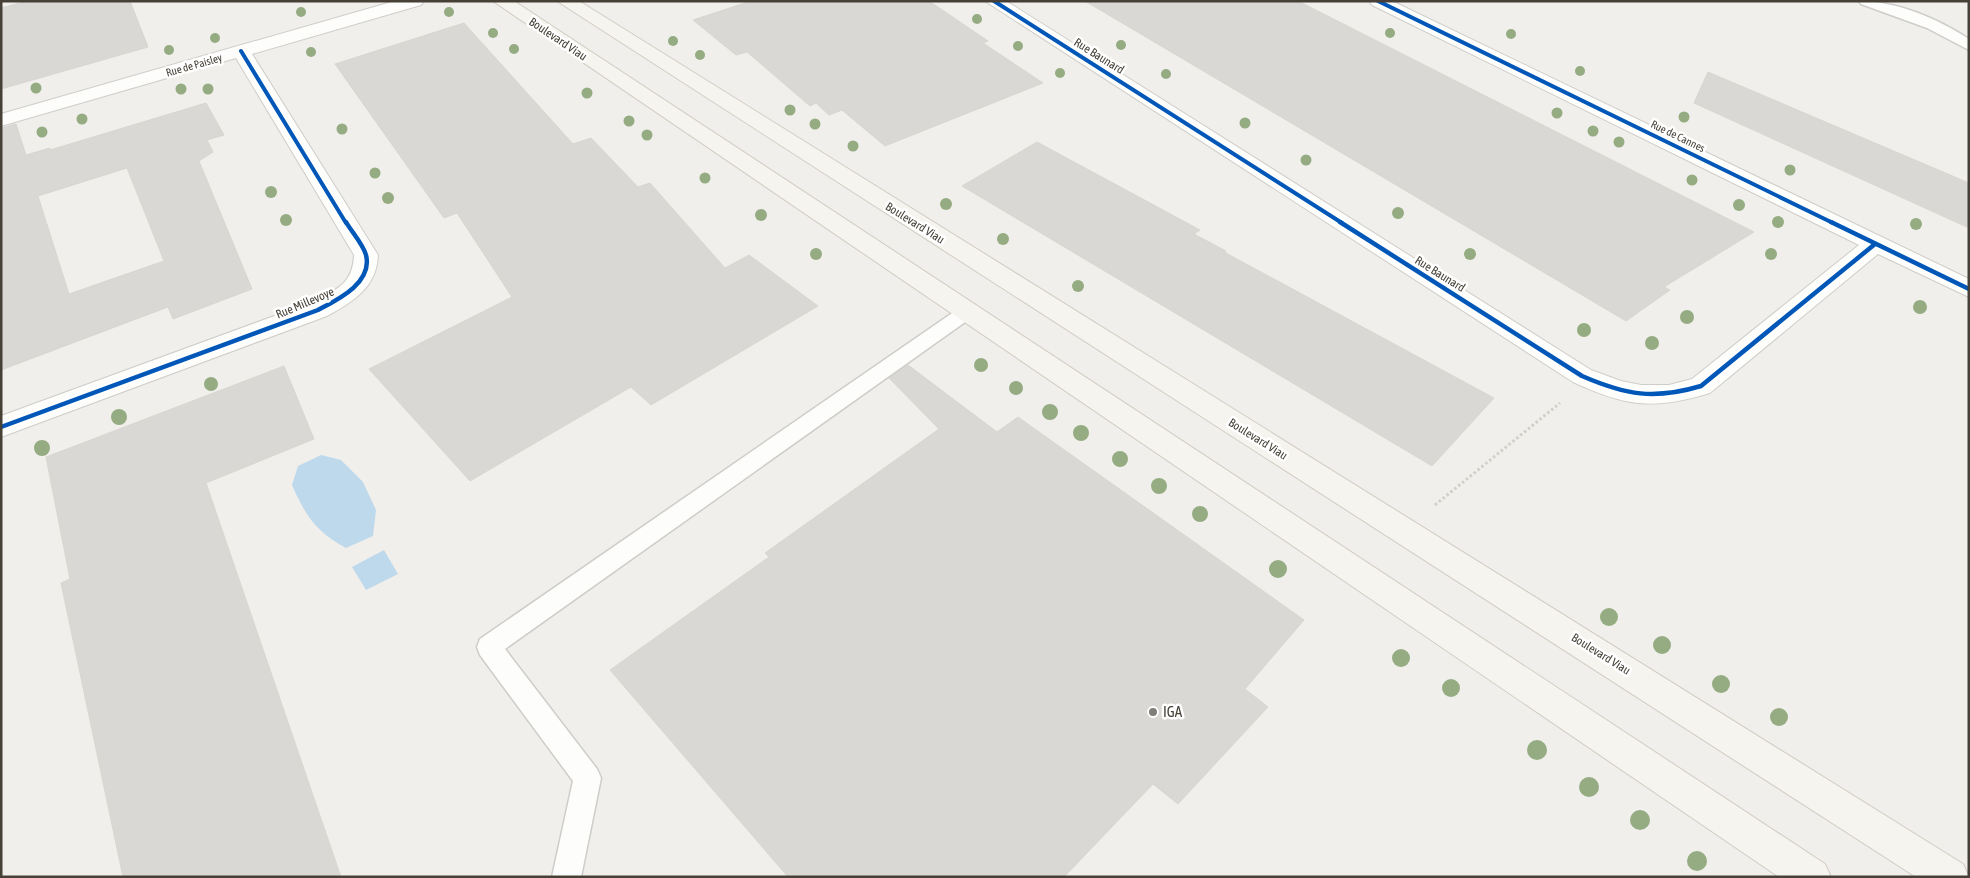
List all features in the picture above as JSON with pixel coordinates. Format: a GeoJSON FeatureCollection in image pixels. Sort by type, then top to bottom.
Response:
{"type":"FeatureCollection","features":[{"type":"Feature","properties":{"kind":"main road","name":"Boulevard Viau"},"geometry":{"type":"LineString","coordinates":[[502,1],[1812,877]]}},
{"type":"Feature","properties":{"kind":"main road","name":"Boulevard Viau"},"geometry":{"type":"LineString","coordinates":[[566,1],[1950,877]]}},
{"type":"Feature","properties":{"kind":"street","name":"Rue de Paisley"},"geometry":{"type":"LineString","coordinates":[[1,120],[415,1]]}},
{"type":"Feature","properties":{"kind":"street","name":"Rue Baunard"},"geometry":{"type":"LineString","coordinates":[[994,1],[1582,376],[1609,388],[1643,396],[1674,395],[1701,386],[1875,244]]}},
{"type":"Feature","properties":{"kind":"street","name":"Rue de Cannes"},"geometry":{"type":"LineString","coordinates":[[1378,1],[1969,289]]}},
{"type":"Feature","properties":{"kind":"street","name":"Rue Millevoye"},"geometry":{"type":"LineString","coordinates":[[1,427],[318,310],[341,298],[356,285],[367,270],[366,255],[240,51]]}},
{"type":"Feature","properties":{"kind":"lane"},"geometry":{"type":"LineString","coordinates":[[1866,1],[1950,32],[1969,46]]}},
{"type":"Feature","properties":{"kind":"lane"},"geometry":{"type":"LineString","coordinates":[[566,877],[587,778],[489,647],[968,311]]}},
{"type":"Feature","properties":{"kind":"path"},"geometry":{"type":"LineString","coordinates":[[1428,510],[1566,398]]}},
{"type":"Feature","properties":{"kind":"water"},"geometry":{"type":"Polygon","coordinates":[[[321,455],[341,460],[363,482],[376,510],[373,536],[346,548],[327,536],[313,522],[292,485],[298,466],[321,455]]]}},
{"type":"Feature","properties":{"kind":"water"},"geometry":{"type":"Polygon","coordinates":[[[384,550],[398,574],[366,590],[352,567],[384,550]]]}},
{"type":"Feature","properties":{"kind":"building"},"geometry":{"type":"Polygon","coordinates":[[[27,1],[130,1],[148,47],[1,89],[1,8],[27,1]]]}},
{"type":"Feature","properties":{"kind":"building"},"geometry":{"type":"Polygon","coordinates":[[[751,1],[929,1],[988,41],[983,43],[1043,83],[885,146],[842,110],[829,115],[816,103],[810,106],[747,52],[736,55],[693,20],[751,1]]]}},
{"type":"Feature","properties":{"kind":"building"},"geometry":{"type":"Polygon","coordinates":[[[1085,1],[1298,1],[1754,232],[1664,287],[1670,290],[1626,321],[1085,1]]]}},
{"type":"Feature","properties":{"kind":"building"},"geometry":{"type":"Polygon","coordinates":[[[464,23],[573,144],[591,138],[638,187],[650,183],[725,268],[749,255],[818,306],[651,405],[631,387],[470,481],[369,369],[512,297],[457,213],[444,218],[335,64],[464,23]]]}},
{"type":"Feature","properties":{"kind":"building"},"geometry":{"type":"Polygon","coordinates":[[[1708,72],[1969,183],[1969,228],[1694,103],[1708,72]]]}},
{"type":"Feature","properties":{"kind":"building"},"geometry":{"type":"Polygon","coordinates":[[[206,103],[224,135],[207,140],[213,152],[199,161],[252,289],[173,319],[168,307],[1,370],[1,128],[16,124],[26,155],[50,148],[50,150],[206,103]],[[127,168],[38,196],[69,294],[164,261],[127,168]]]}},
{"type":"Feature","properties":{"kind":"building"},"geometry":{"type":"Polygon","coordinates":[[[1037,142],[1200,230],[1194,234],[1226,251],[1224,252],[1494,398],[1432,466],[962,186],[1037,142]]]}},
{"type":"Feature","properties":{"kind":"building"},"geometry":{"type":"Polygon","coordinates":[[[908,365],[997,432],[1018,417],[1304,620],[1245,689],[1268,707],[1178,804],[1153,784],[1064,877],[788,877],[610,670],[769,557],[765,553],[939,429],[889,378],[908,365]]]}},
{"type":"Feature","properties":{"kind":"building"},"geometry":{"type":"Polygon","coordinates":[[[284,366],[314,439],[206,483],[341,877],[123,877],[61,583],[70,579],[46,457],[284,366]]]}},
{"type":"Feature","properties":{"kind":"cycle path"},"geometry":{"type":"LineString","coordinates":[[994,1],[1582,376],[1627,393],[1641,395],[1669,394],[1701,386],[1875,244]]}},
{"type":"Feature","properties":{"kind":"cycle path"},"geometry":{"type":"LineString","coordinates":[[1378,1],[1969,289]]}},
{"type":"Feature","properties":{"kind":"cycle path"},"geometry":{"type":"LineString","coordinates":[[1,427],[318,310],[336,301],[352,290],[358,283],[363,275],[366,255],[241,51]]}},
{"type":"Feature","properties":{"kind":"place","name":"IGA"},"geometry":{"type":"Point","coordinates":[1153,712]}}]}
